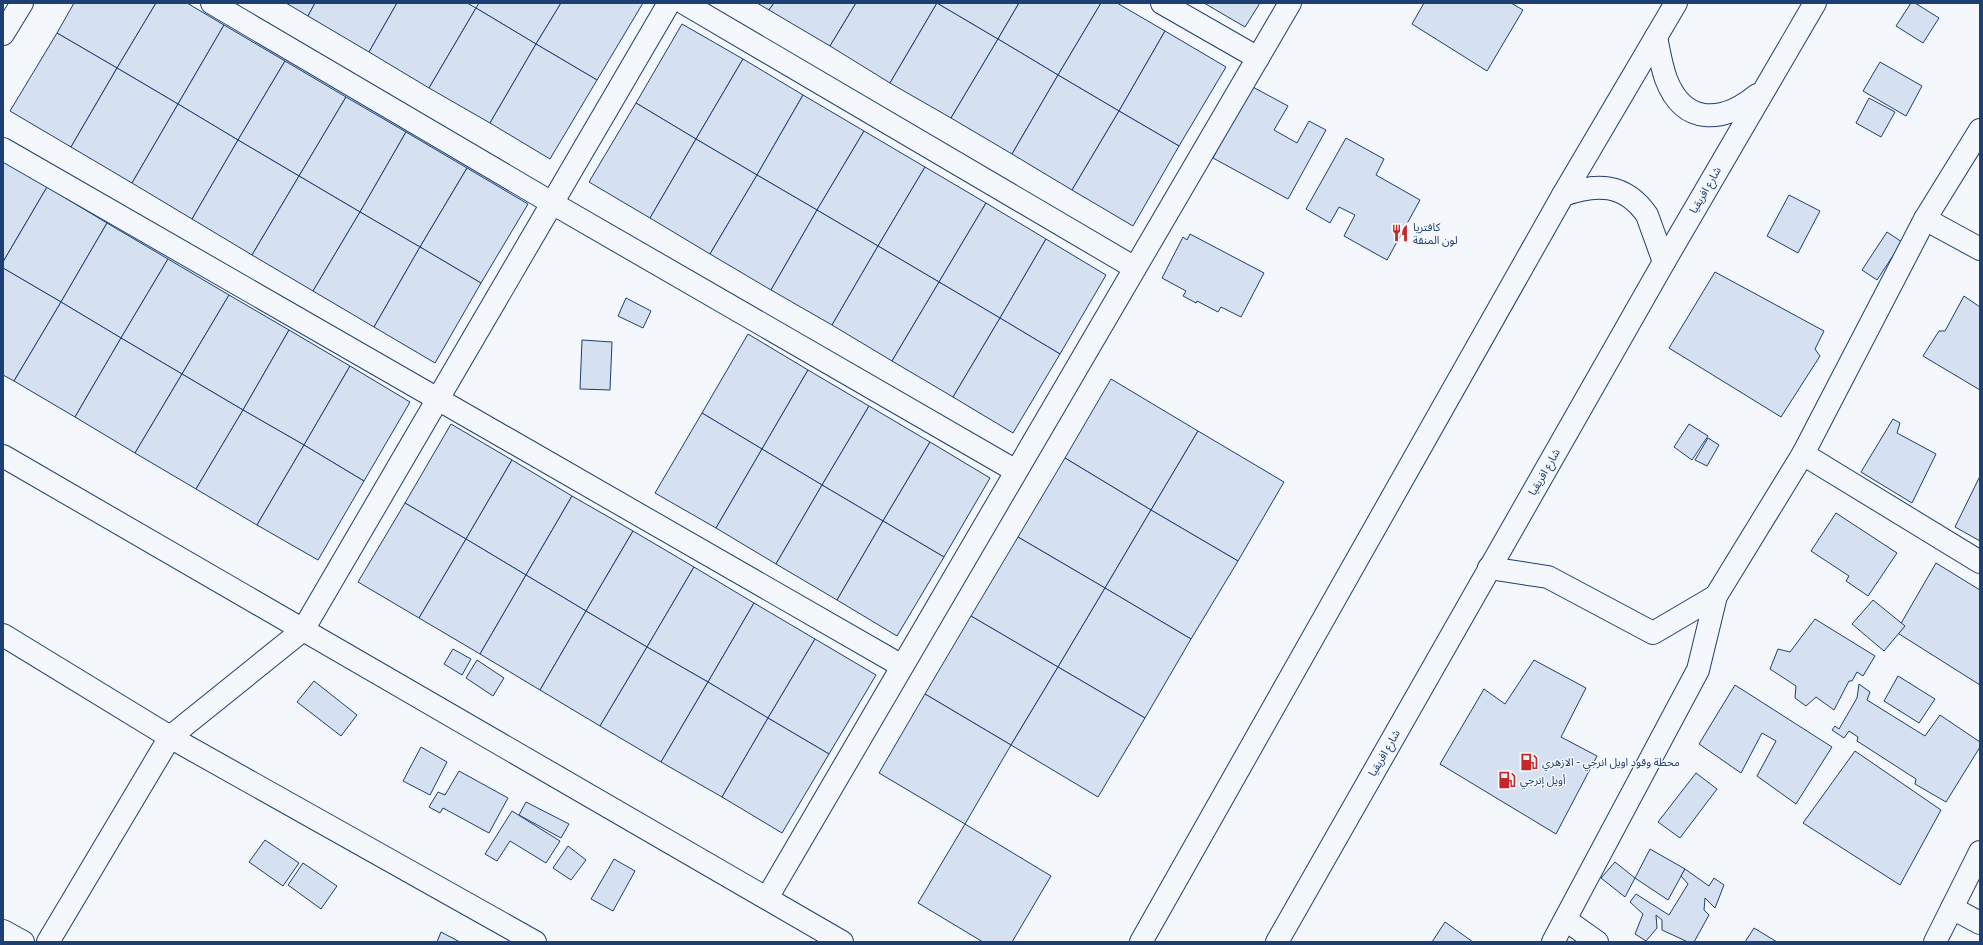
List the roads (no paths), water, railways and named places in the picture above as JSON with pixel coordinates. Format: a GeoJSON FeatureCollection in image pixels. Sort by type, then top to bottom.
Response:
{"type":"FeatureCollection","features":[{"type":"Feature","properties":{"kind":"street"},"geometry":{"type":"LineString","coordinates":[[3,34],[22,3]]}},
{"type":"Feature","properties":{"kind":"street"},"geometry":{"type":"LineString","coordinates":[[212,3],[552,203],[1016,471]]}},
{"type":"Feature","properties":{"kind":"street"},"geometry":{"type":"LineString","coordinates":[[48,942],[170,737],[304,630],[669,3]]}},
{"type":"Feature","properties":{"kind":"street"},"geometry":{"type":"LineString","coordinates":[[684,3],[1135,268]]}},
{"type":"Feature","properties":{"kind":"street"},"geometry":{"type":"LineString","coordinates":[[1162,3],[1258,58]]}},
{"type":"Feature","properties":{"kind":"street"},"geometry":{"type":"LineString","coordinates":[[767,898],[1290,3]]}},
{"type":"Feature","properties":{"kind":"street"},"geometry":{"type":"LineString","coordinates":[[1141,942],[1563,195],[1676,3]]}},
{"type":"Feature","properties":{"kind":"street","name":"شارع افريقيا"},"geometry":{"type":"LineString","coordinates":[[1277,942],[1664,262],[1762,91],[1815,3]]}},
{"type":"Feature","properties":{"kind":"street"},"geometry":{"type":"LineString","coordinates":[[1656,37],[1666,79],[1674,94],[1682,104],[1697,114],[1707,116],[1730,113],[1762,91]]}},
{"type":"Feature","properties":{"kind":"street"},"geometry":{"type":"LineString","coordinates":[[1553,942],[1698,670],[1716,596],[1803,454],[1925,219],[1980,130]]}},
{"type":"Feature","properties":{"kind":"street"},"geometry":{"type":"LineString","coordinates":[[3,149],[902,666]]}},
{"type":"Feature","properties":{"kind":"street"},"geometry":{"type":"LineString","coordinates":[[1563,195],[1582,188],[1597,186],[1605,187],[1626,195],[1642,208],[1647,215],[1664,262]]}},
{"type":"Feature","properties":{"kind":"street"},"geometry":{"type":"LineString","coordinates":[[1925,219],[1980,249]]}},
{"type":"Feature","properties":{"kind":"street"},"geometry":{"type":"LineString","coordinates":[[1803,454],[1980,562]]}},
{"type":"Feature","properties":{"kind":"street"},"geometry":{"type":"LineString","coordinates":[[3,456],[842,942]]}},
{"type":"Feature","properties":{"kind":"street"},"geometry":{"type":"LineString","coordinates":[[1489,568],[1548,577],[1653,633],[1716,596]]}},
{"type":"Feature","properties":{"kind":"street"},"geometry":{"type":"LineString","coordinates":[[3,635],[170,737],[535,942]]}},
{"type":"Feature","properties":{"kind":"street"},"geometry":{"type":"LineString","coordinates":[[1935,942],[1980,852]]}},
{"type":"Feature","properties":{"kind":"street"},"geometry":{"type":"LineString","coordinates":[[1952,908],[1980,923]]}},
{"type":"Feature","properties":{"kind":"street"},"geometry":{"type":"LineString","coordinates":[[1566,920],[1597,942]]}},
{"type":"Feature","properties":{"kind":"street"},"geometry":{"type":"LineString","coordinates":[[3,930],[23,942]]}},
{"type":"Feature","properties":{"kind":"place","name":"كافتريا لون المنقة"},"geometry":{"type":"Point","coordinates":[1400,233]}},
{"type":"Feature","properties":{"kind":"place","name":"محطة وقود اويل انرجي - الازهري"},"geometry":{"type":"Point","coordinates":[1529,762]}},
{"type":"Feature","properties":{"kind":"place","name":"أويل إنرجي"},"geometry":{"type":"Point","coordinates":[1507,780]}}]}
